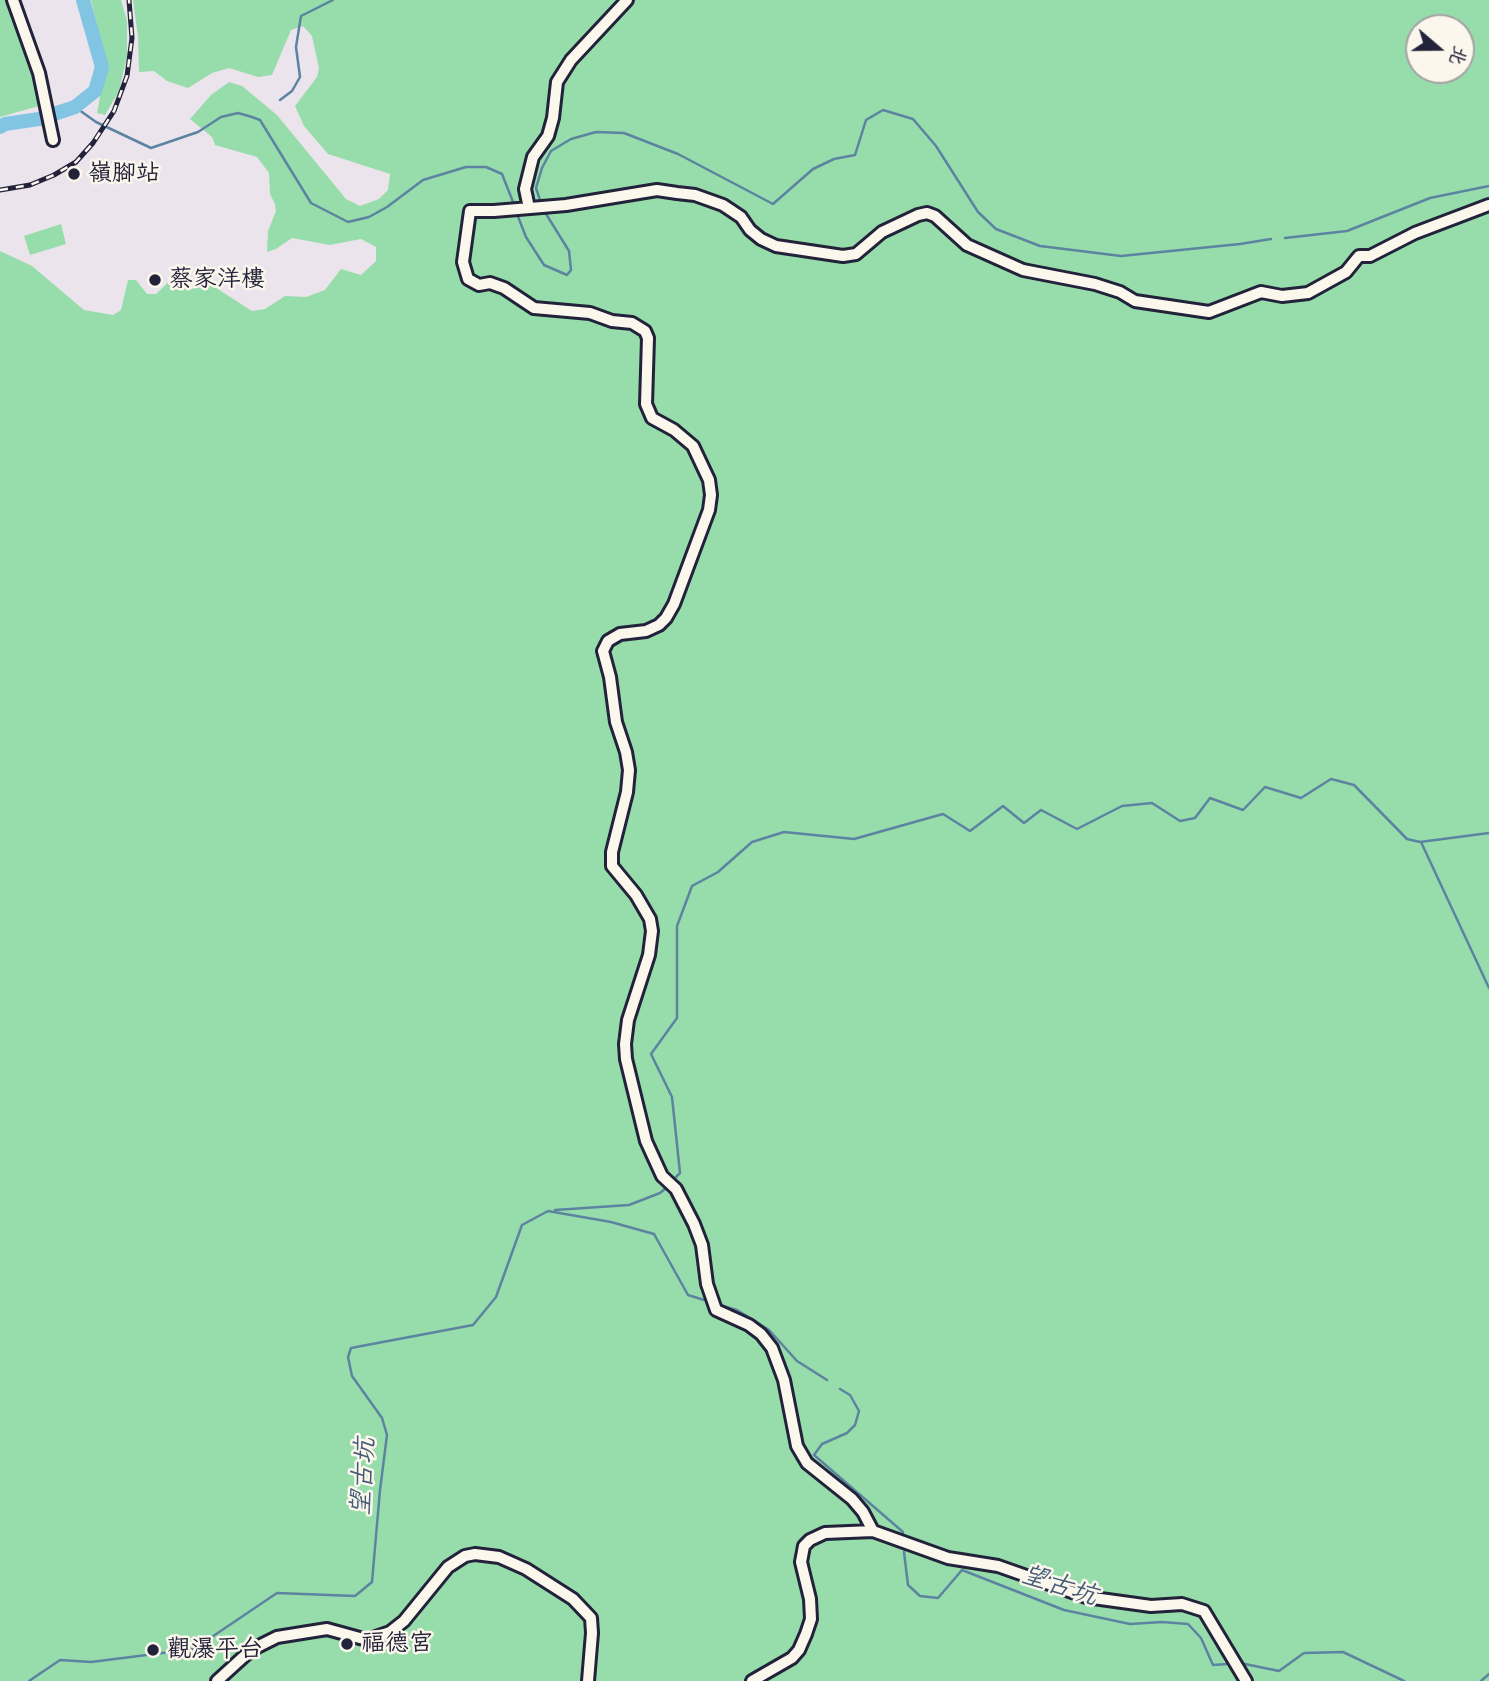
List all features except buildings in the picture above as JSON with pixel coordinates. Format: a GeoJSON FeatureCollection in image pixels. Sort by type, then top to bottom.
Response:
{"type":"FeatureCollection","features":[{"type":"Feature","properties":{"kind":"street"},"geometry":{"type":"LineString","coordinates":[[13,0],[46,99],[53,141]]}},
{"type":"Feature","properties":{"kind":"street"},"geometry":{"type":"LineString","coordinates":[[529,208],[525,189],[533,157],[548,136],[557,82],[571,60],[627,0]]}},
{"type":"Feature","properties":{"kind":"street"},"geometry":{"type":"LineString","coordinates":[[873,1531],[852,1499],[807,1463],[797,1447],[784,1380],[772,1348],[750,1325],[716,1310],[706,1284],[702,1245],[694,1224],[676,1189],[663,1177],[646,1141],[626,1059],[628,1020],[649,955],[652,931],[650,919],[636,895],[612,866],[612,852],[627,792],[629,770],[616,722],[610,677],[603,652],[608,641],[620,634],[646,631],[666,618],[674,604],[709,510],[709,480],[692,446],[674,430],[652,418],[646,404],[648,338],[645,331],[632,323],[612,321],[590,313],[534,308],[504,288],[490,283],[479,285],[468,279],[463,262],[470,211],[549,206],[657,190],[695,195],[723,205],[741,217],[761,239],[776,246],[844,256],[856,254],[882,233],[927,213],[935,216],[967,245],[1023,270],[1095,284],[1120,292],[1135,301],[1209,312],[1261,292],[1282,296],[1308,293],[1346,272],[1359,256],[1370,256],[1415,233],[1489,205]]}},
{"type":"Feature","properties":{"kind":"street"},"geometry":{"type":"LineString","coordinates":[[752,1681],[792,1658],[806,1634],[811,1619],[810,1599],[801,1562],[804,1546],[810,1539],[824,1533],[873,1531],[948,1558],[998,1566],[1086,1597],[1151,1606],[1182,1604],[1204,1611],[1246,1681]]}},
{"type":"Feature","properties":{"kind":"street"},"geometry":{"type":"LineString","coordinates":[[217,1681],[251,1650],[277,1637],[327,1629],[367,1640],[390,1632],[404,1621],[448,1567],[465,1556],[475,1554],[499,1557],[526,1569],[573,1599],[591,1618],[588,1681]]}},
{"type":"Feature","properties":{"kind":"green space"},"geometry":{"type":"Polygon","coordinates":[[[0,0],[8,0],[36,76],[39,106],[0,117],[0,0]]]}},
{"type":"Feature","properties":{"kind":"green space"},"geometry":{"type":"Polygon","coordinates":[[[91,0],[121,0],[127,21],[127,56],[119,91],[105,115],[97,113],[106,64],[91,0]]]}},
{"type":"Feature","properties":{"kind":"green space"},"geometry":{"type":"Polygon","coordinates":[[[133,0],[1489,0],[1489,1681],[0,1681],[0,251],[32,266],[84,310],[113,315],[121,310],[128,280],[136,280],[147,294],[156,294],[175,276],[188,290],[210,284],[252,311],[265,309],[285,296],[306,297],[325,290],[341,269],[361,275],[376,261],[376,247],[361,239],[330,245],[292,238],[267,252],[268,231],[276,211],[270,194],[269,173],[257,157],[215,145],[212,137],[190,119],[211,95],[229,82],[242,86],[277,115],[346,199],[360,206],[379,199],[388,190],[390,174],[328,154],[304,126],[295,106],[317,77],[319,68],[312,36],[303,26],[291,30],[272,75],[258,77],[229,68],[212,73],[188,88],[167,81],[154,71],[139,72],[133,0]]]}},
{"type":"Feature","properties":{"kind":"green space"},"geometry":{"type":"Polygon","coordinates":[[[61,224],[66,244],[30,255],[24,236],[61,224]]]}},
{"type":"Feature","properties":{"kind":"waterway"},"geometry":{"type":"LineString","coordinates":[[0,127],[39,119],[75,107],[95,91],[102,67],[83,0]]}},
{"type":"Feature","properties":{"kind":"waterway"},"geometry":{"type":"LineString","coordinates":[[280,100],[292,91],[300,77],[296,47],[301,16],[333,0]]}},
{"type":"Feature","properties":{"kind":"waterway"},"geometry":{"type":"LineString","coordinates":[[75,107],[96,122],[151,148],[198,132],[221,117],[238,113],[260,120],[311,203],[348,222],[369,217],[387,207],[423,180],[466,167],[486,167],[502,174],[515,207]]}},
{"type":"Feature","properties":{"kind":"waterway"},"geometry":{"type":"LineString","coordinates":[[541,203],[536,188],[551,151],[571,139],[596,132],[624,133],[678,154],[773,204],[813,169],[834,159],[855,155],[866,120],[883,110],[913,119],[936,146],[978,212],[996,229],[1040,246],[1121,256],[1271,239]]}},
{"type":"Feature","properties":{"kind":"waterway"},"geometry":{"type":"LineString","coordinates":[[1285,238],[1347,231],[1430,198],[1489,186]]}},
{"type":"Feature","properties":{"kind":"waterway"},"geometry":{"type":"LineString","coordinates":[[517,214],[526,237],[544,265],[567,275],[571,270],[569,251],[543,209]]}},
{"type":"Feature","properties":{"kind":"waterway"},"geometry":{"type":"LineString","coordinates":[[676,1177],[680,1173],[672,1097],[651,1054],[677,1018],[677,926],[692,886],[718,872],[752,842],[784,832],[854,839],[943,814],[970,831],[1003,806],[1024,823],[1041,810],[1077,829],[1122,806],[1152,803],[1180,821],[1195,818],[1210,798],[1243,810],[1265,787],[1301,798],[1331,779],[1354,785],[1407,839],[1420,842],[1489,833]]}},
{"type":"Feature","properties":{"kind":"waterway"},"geometry":{"type":"LineString","coordinates":[[1421,842],[1489,988]]}},
{"type":"Feature","properties":{"kind":"waterway"},"geometry":{"type":"LineString","coordinates":[[555,1210],[629,1205],[666,1188]]}},
{"type":"Feature","properties":{"kind":"waterway","name":"望古坑"},"geometry":{"type":"LineString","coordinates":[[29,1681],[60,1660],[91,1662],[194,1649],[277,1593],[355,1596],[372,1582],[387,1435],[382,1418],[352,1376],[348,1357],[351,1348],[473,1325],[496,1297],[522,1225],[548,1211],[611,1222],[654,1234],[688,1295],[704,1300]]}},
{"type":"Feature","properties":{"kind":"waterway","name":"望古坑"},"geometry":{"type":"LineString","coordinates":[[719,1305],[737,1310],[769,1330],[797,1361],[827,1380]]}},
{"type":"Feature","properties":{"kind":"waterway","name":"望古坑"},"geometry":{"type":"LineString","coordinates":[[840,1389],[850,1395],[859,1411],[855,1425],[847,1433],[822,1444],[814,1455],[903,1532],[902,1537]]}},
{"type":"Feature","properties":{"kind":"waterway","name":"望古坑"},"geometry":{"type":"LineString","coordinates":[[904,1552],[908,1585],[920,1596],[938,1598],[962,1570],[1064,1610],[1130,1624],[1188,1624],[1201,1638],[1213,1665],[1228,1664]]}},
{"type":"Feature","properties":{"kind":"waterway","name":"望古坑"},"geometry":{"type":"LineString","coordinates":[[1240,1663],[1279,1671],[1304,1653],[1343,1652],[1404,1681]]}},
{"type":"Feature","properties":{"kind":"waterway","name":"望古坑"},"geometry":{"type":"LineString","coordinates":[[1481,1681],[1489,1674]]}},
{"type":"Feature","properties":{"kind":"railway"},"geometry":{"type":"LineString","coordinates":[[0,190],[30,185],[54,175],[76,162],[93,143],[114,111],[127,76],[132,38],[129,0]]}},
{"type":"Feature","properties":{"kind":"place","name":"嶺腳站"},"geometry":{"type":"Point","coordinates":[74,174]}},
{"type":"Feature","properties":{"kind":"place","name":"蔡家洋樓"},"geometry":{"type":"Point","coordinates":[155,280]}},
{"type":"Feature","properties":{"kind":"place","name":"福德宮"},"geometry":{"type":"Point","coordinates":[347,1644]}},
{"type":"Feature","properties":{"kind":"place","name":"觀瀑平台"},"geometry":{"type":"Point","coordinates":[153,1650]}}]}
